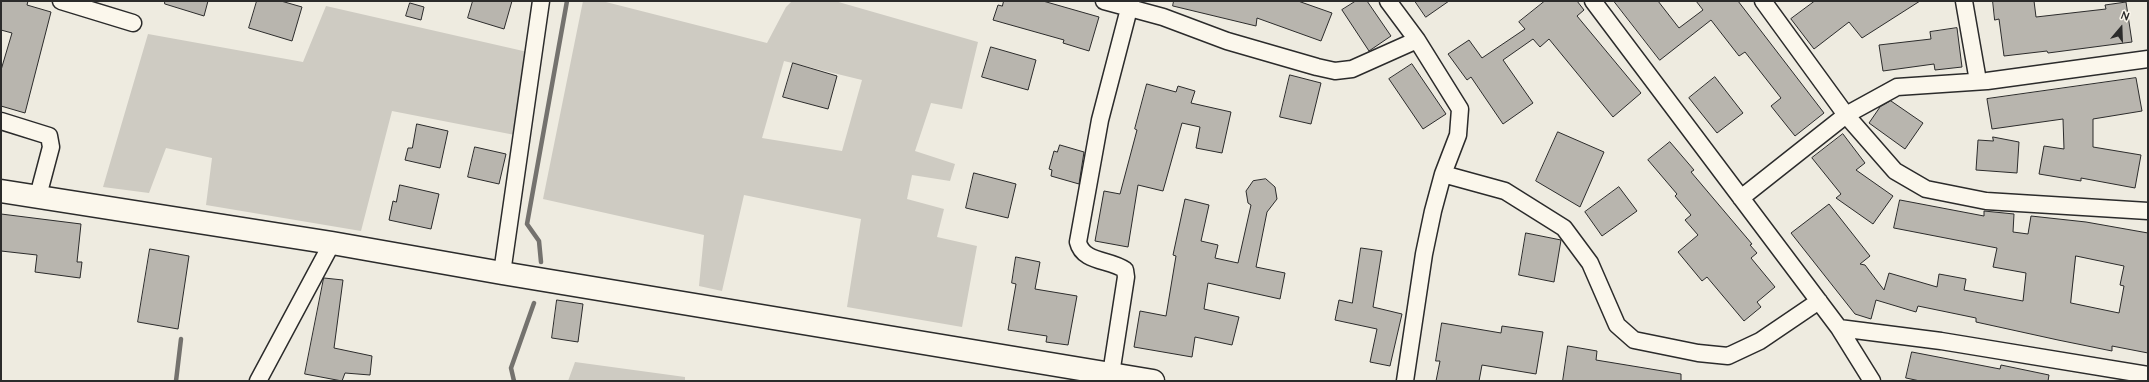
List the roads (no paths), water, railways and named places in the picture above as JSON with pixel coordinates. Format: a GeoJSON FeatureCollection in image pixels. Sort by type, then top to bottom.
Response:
{"type":"FeatureCollection","features":[{"type":"Feature","properties":{"kind":"main road"},"geometry":{"type":"LineString","coordinates":[[1,191],[332,243],[502,273],[1153,381]]}},
{"type":"Feature","properties":{"kind":"street"},"geometry":{"type":"LineString","coordinates":[[61,1],[90,5],[133,23]]}},
{"type":"Feature","properties":{"kind":"street"},"geometry":{"type":"LineString","coordinates":[[502,273],[541,1]]}},
{"type":"Feature","properties":{"kind":"street"},"geometry":{"type":"LineString","coordinates":[[1104,1],[1130,5],[1227,41],[1317,67],[1335,70],[1352,69],[1417,40]]}},
{"type":"Feature","properties":{"kind":"street"},"geometry":{"type":"LineString","coordinates":[[1388,1],[1417,40],[1460,109],[1458,135],[1443,174],[1424,254],[1405,381]]}},
{"type":"Feature","properties":{"kind":"street"},"geometry":{"type":"LineString","coordinates":[[1593,1],[1840,328],[1872,381]]}},
{"type":"Feature","properties":{"kind":"street"},"geometry":{"type":"LineString","coordinates":[[1763,1],[1846,115],[1895,171],[1926,189],[1986,201],[2148,210]]}},
{"type":"Feature","properties":{"kind":"street"},"geometry":{"type":"LineString","coordinates":[[1964,1],[1978,81]]}},
{"type":"Feature","properties":{"kind":"street"},"geometry":{"type":"LineString","coordinates":[[1111,374],[1126,277],[1125,270],[1085,255],[1080,250],[1078,242],[1100,120],[1130,5]]}},
{"type":"Feature","properties":{"kind":"street"},"geometry":{"type":"LineString","coordinates":[[1741,198],[1846,115],[1897,87],[1978,81],[2148,59]]}},
{"type":"Feature","properties":{"kind":"street"},"geometry":{"type":"LineString","coordinates":[[1,121],[49,136],[51,147],[38,196]]}},
{"type":"Feature","properties":{"kind":"street"},"geometry":{"type":"LineString","coordinates":[[1443,174],[1505,191],[1564,228],[1590,263],[1617,325],[1634,340],[1698,353],[1728,356],[1760,341],[1819,301]]}},
{"type":"Feature","properties":{"kind":"street"},"geometry":{"type":"LineString","coordinates":[[258,381],[332,243]]}},
{"type":"Feature","properties":{"kind":"street"},"geometry":{"type":"LineString","coordinates":[[1840,328],[1941,341],[2148,376]]}},
{"type":"Feature","properties":{"kind":"waterway"},"geometry":{"type":"LineString","coordinates":[[541,262],[539,241],[527,224],[567,1]]}},
{"type":"Feature","properties":{"kind":"waterway"},"geometry":{"type":"LineString","coordinates":[[514,381],[511,368],[534,303]]}},
{"type":"Feature","properties":{"kind":"waterway"},"geometry":{"type":"LineString","coordinates":[[176,381],[181,339]]}}]}
